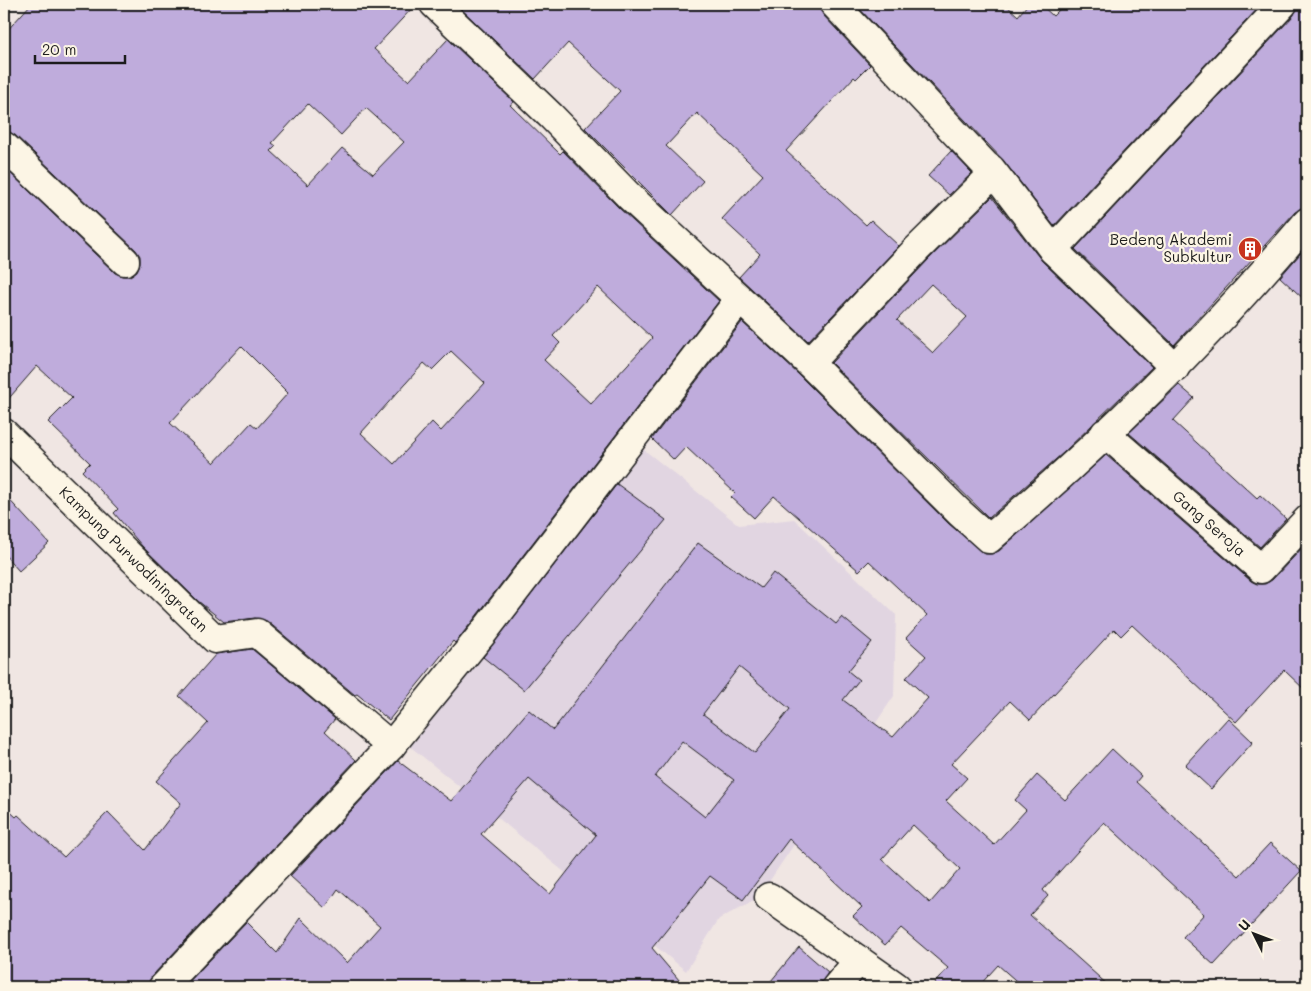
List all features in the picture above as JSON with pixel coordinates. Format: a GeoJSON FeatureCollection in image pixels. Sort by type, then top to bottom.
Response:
{"type":"FeatureCollection","features":[{"type":"Feature","properties":{"kind":"street"},"geometry":{"type":"LineString","coordinates":[[434,4],[551,116],[630,197],[808,363],[960,513],[989,538],[1176,368],[1249,291],[1307,222]]}},
{"type":"Feature","properties":{"kind":"street"},"geometry":{"type":"LineString","coordinates":[[834,4],[990,169],[1053,250],[1176,368]]}},
{"type":"Feature","properties":{"kind":"street"},"geometry":{"type":"LineString","coordinates":[[1053,250],[1283,4]]}},
{"type":"Feature","properties":{"kind":"street"},"geometry":{"type":"LineString","coordinates":[[4,146],[125,262]]}},
{"type":"Feature","properties":{"kind":"street"},"geometry":{"type":"LineString","coordinates":[[808,363],[917,249],[991,176],[990,169]]}},
{"type":"Feature","properties":{"kind":"street"},"geometry":{"type":"LineString","coordinates":[[163,987],[391,746],[483,633],[739,300]]}},
{"type":"Feature","properties":{"kind":"street","name":"Kampung Purwodiningratan"},"geometry":{"type":"LineString","coordinates":[[4,433],[215,639],[257,633],[391,746]]}},
{"type":"Feature","properties":{"kind":"street","name":"Gang Seroja"},"geometry":{"type":"LineString","coordinates":[[1106,433],[1262,569],[1307,520]]}},
{"type":"Feature","properties":{"kind":"street"},"geometry":{"type":"LineString","coordinates":[[769,897],[897,987]]}},
{"type":"Feature","properties":{"kind":"street"},"geometry":{"type":"LineString","coordinates":[[836,987],[859,960]]}},
{"type":"Feature","properties":{"kind":"shaded area"},"geometry":{"type":"Polygon","coordinates":[[[638,445],[739,525],[794,519],[896,615],[894,696],[758,898],[719,919],[686,971],[401,739],[638,445]]]}},
{"type":"Feature","properties":{"kind":"building"},"geometry":{"type":"Polygon","coordinates":[[[31,4],[416,4],[374,49],[409,81],[448,39],[514,102],[510,105],[560,154],[563,151],[619,208],[719,301],[471,623],[455,643],[453,641],[389,720],[357,694],[355,695],[267,621],[255,618],[224,622],[198,601],[142,546],[114,513],[118,509],[82,471],[90,463],[48,422],[72,398],[37,366],[4,404],[4,167],[115,273],[122,276],[130,276],[137,271],[140,264],[140,256],[136,250],[15,135],[4,131],[4,34],[31,4]],[[308,104],[272,143],[276,146],[271,151],[308,185],[342,148],[373,174],[404,142],[366,108],[341,135],[308,104]],[[598,287],[553,336],[560,343],[544,360],[591,404],[652,338],[598,287]],[[241,346],[170,423],[214,463],[251,423],[257,428],[288,393],[241,346]],[[451,351],[432,370],[424,363],[361,433],[394,464],[432,422],[441,431],[485,383],[451,351]]]}},
{"type":"Feature","properties":{"kind":"building"},"geometry":{"type":"Polygon","coordinates":[[[456,4],[819,4],[823,15],[870,65],[856,79],[854,77],[786,151],[866,225],[871,220],[899,246],[808,341],[739,277],[760,254],[722,219],[763,175],[697,113],[666,146],[703,181],[672,215],[585,128],[620,91],[568,43],[535,79],[456,4]]]}},
{"type":"Feature","properties":{"kind":"building"},"geometry":{"type":"Polygon","coordinates":[[[855,4],[1005,4],[1018,16],[1028,4],[1040,4],[1053,16],[1065,4],[1262,4],[1054,226],[1003,160],[855,4]]]}},
{"type":"Feature","properties":{"kind":"building"},"geometry":{"type":"Polygon","coordinates":[[[1298,4],[1307,4],[1307,207],[1295,212],[1174,345],[1075,249],[1294,15],[1298,4]]]}},
{"type":"Feature","properties":{"kind":"building"},"geometry":{"type":"Polygon","coordinates":[[[951,151],[972,173],[949,195],[928,176],[951,151]]]}},
{"type":"Feature","properties":{"kind":"building"},"geometry":{"type":"Polygon","coordinates":[[[992,197],[1042,261],[1152,367],[1063,453],[989,518],[831,363],[928,260],[992,197]],[[931,284],[897,320],[933,353],[967,317],[931,284]]]}},
{"type":"Feature","properties":{"kind":"building"},"geometry":{"type":"Polygon","coordinates":[[[1307,246],[1307,302],[1280,277],[1307,246]]]}},
{"type":"Feature","properties":{"kind":"building"},"geometry":{"type":"Polygon","coordinates":[[[742,322],[798,374],[949,524],[985,554],[999,551],[1106,455],[1251,581],[1257,584],[1265,584],[1272,580],[1307,543],[1307,692],[1284,670],[1236,722],[1132,625],[1121,636],[1114,629],[1030,720],[1010,701],[951,764],[967,778],[946,801],[994,845],[1026,810],[1015,800],[1037,775],[1065,800],[1112,749],[1141,776],[1136,782],[1239,876],[1270,843],[1301,871],[1214,965],[1183,937],[1204,914],[1104,822],[1043,890],[1048,896],[1030,915],[1110,987],[1023,987],[998,965],[978,987],[931,987],[948,968],[901,928],[885,945],[853,916],[862,907],[789,839],[743,900],[710,876],[652,948],[685,987],[184,987],[246,922],[277,953],[301,918],[347,963],[380,926],[338,889],[325,908],[290,876],[398,761],[451,801],[529,710],[553,730],[698,543],[761,588],[773,573],[836,624],[842,617],[872,642],[848,671],[859,680],[843,700],[893,737],[928,698],[906,678],[926,656],[906,638],[927,615],[869,561],[859,571],[774,496],[754,518],[731,497],[735,493],[686,447],[674,460],[652,439],[742,322]],[[739,667],[703,714],[755,753],[790,709],[739,667]],[[682,741],[655,777],[705,817],[734,780],[682,741]],[[529,779],[481,834],[550,894],[596,835],[529,779]],[[913,825],[882,859],[930,903],[960,869],[913,825]]]}},
{"type":"Feature","properties":{"kind":"building"},"geometry":{"type":"Polygon","coordinates":[[[1179,385],[1194,398],[1173,421],[1257,498],[1260,495],[1286,519],[1260,547],[1129,433],[1179,385]]]}},
{"type":"Feature","properties":{"kind":"building"},"geometry":{"type":"Polygon","coordinates":[[[617,484],[666,520],[524,690],[483,657],[617,484]]]}},
{"type":"Feature","properties":{"kind":"building"},"geometry":{"type":"Polygon","coordinates":[[[4,494],[49,543],[19,571],[4,554],[4,494]]]}},
{"type":"Feature","properties":{"kind":"building"},"geometry":{"type":"Polygon","coordinates":[[[252,649],[335,719],[325,731],[356,760],[152,976],[148,987],[4,987],[4,806],[16,817],[18,815],[64,857],[108,812],[145,850],[181,803],[156,781],[208,723],[179,696],[216,654],[252,649]]]}},
{"type":"Feature","properties":{"kind":"building"},"geometry":{"type":"Polygon","coordinates":[[[1228,718],[1253,742],[1211,789],[1185,765],[1228,718]]]}},
{"type":"Feature","properties":{"kind":"building"},"geometry":{"type":"Polygon","coordinates":[[[799,947],[828,972],[821,987],[766,987],[799,947]]]}},
{"type":"Feature","properties":{"kind":"place","name":"Bedeng Akademi Subkultur"},"geometry":{"type":"Point","coordinates":[1250,249]}}]}
